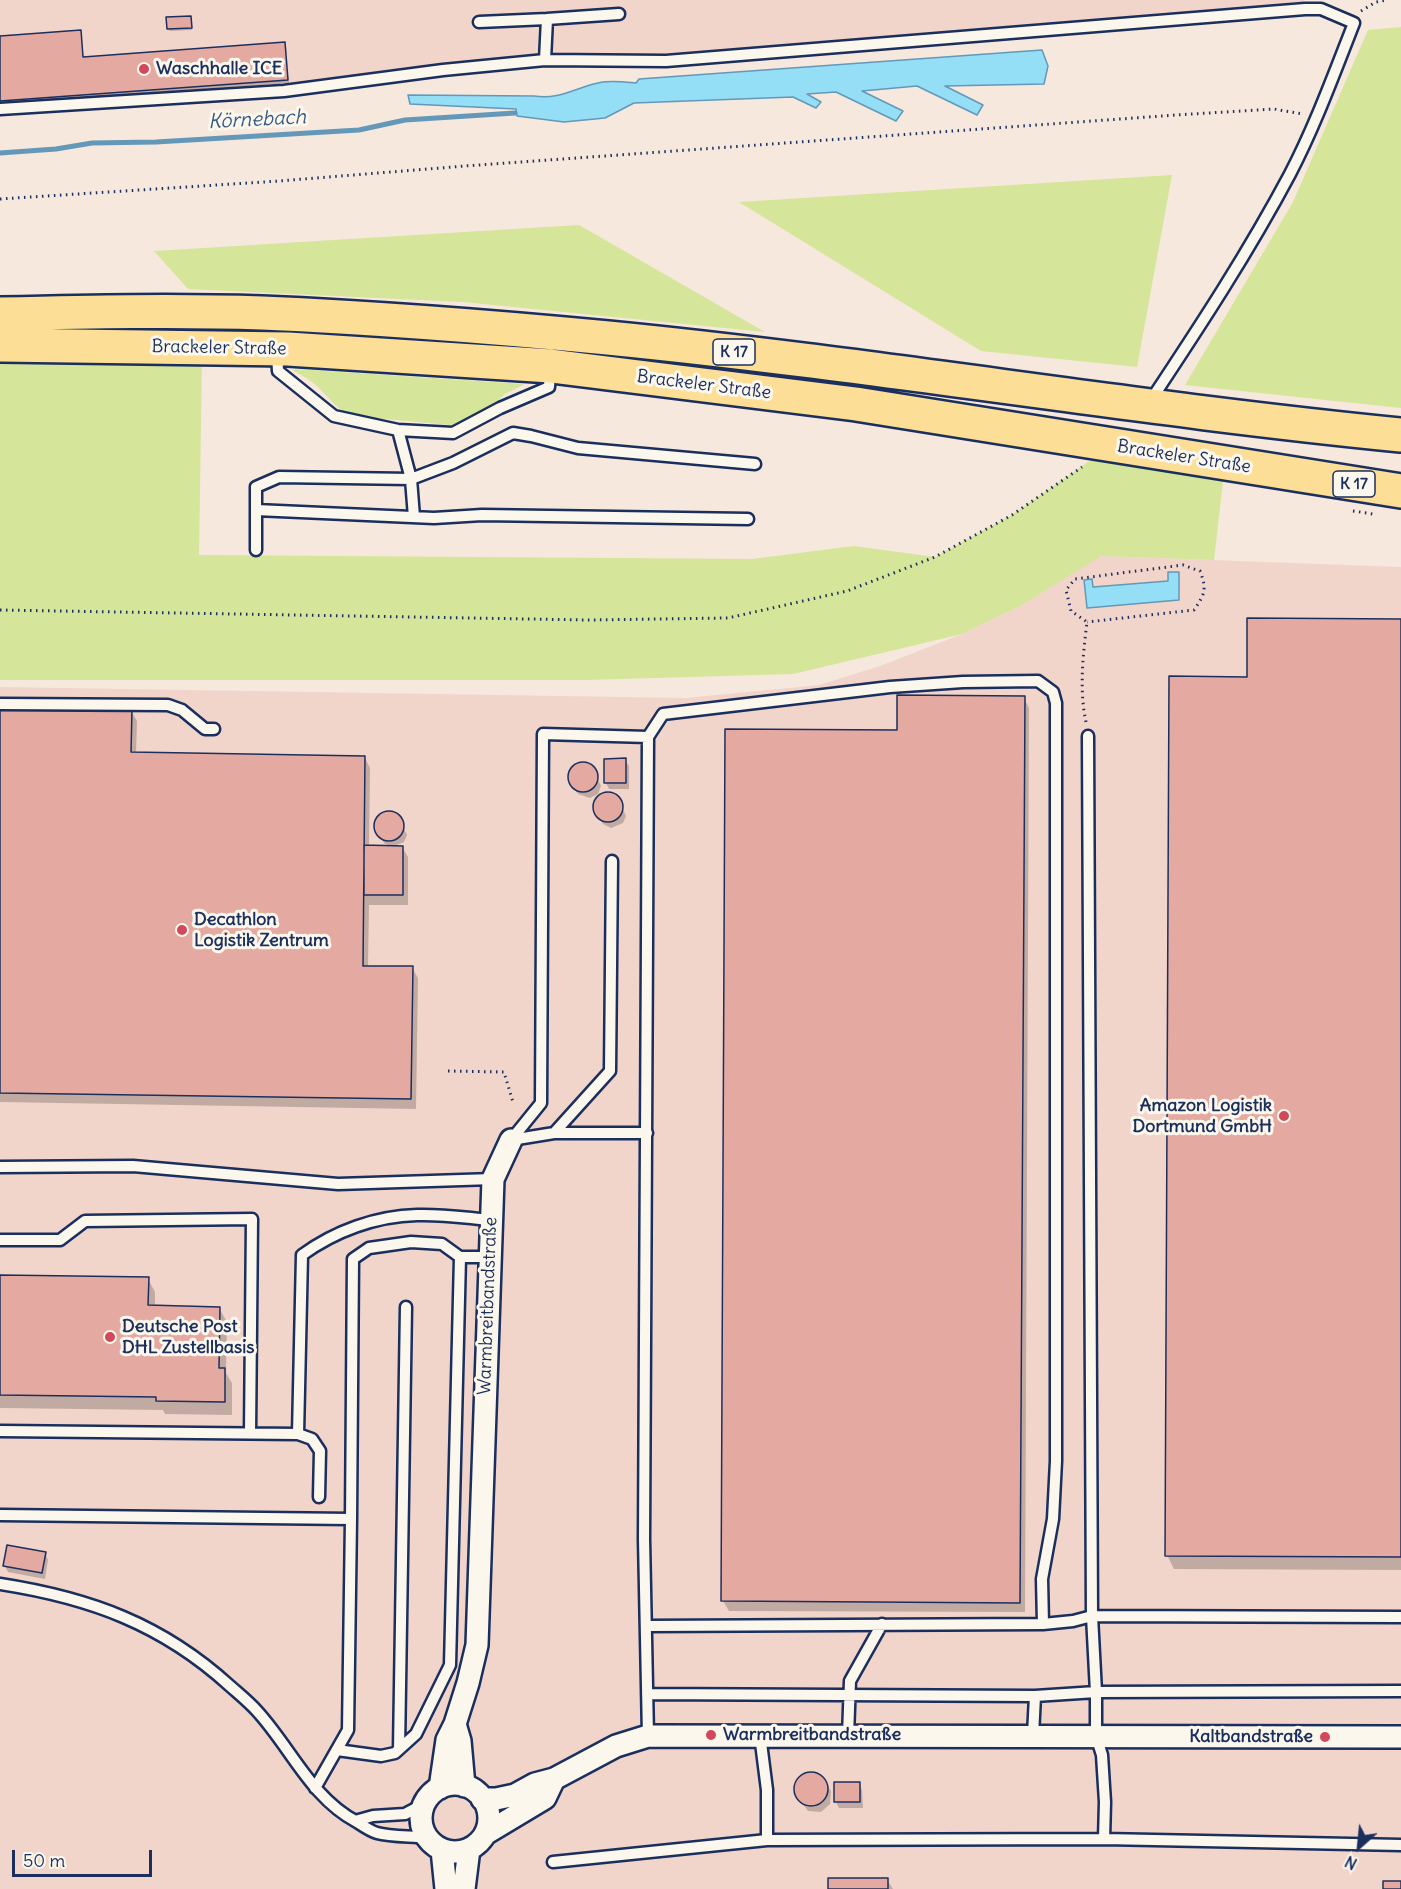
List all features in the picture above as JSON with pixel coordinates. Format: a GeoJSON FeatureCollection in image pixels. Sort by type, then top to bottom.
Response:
{"type":"FeatureCollection","features":[{"type":"Feature","properties":{"kind":"highway","name":"Brackeler Straße"},"geometry":{"type":"LineString","coordinates":[[0,314],[258,313],[608,338],[1240,418],[1401,435]]}},
{"type":"Feature","properties":{"kind":"highway","name":"Brackeler Straße"},"geometry":{"type":"LineString","coordinates":[[0,345],[106,345],[277,350],[551,366],[879,407],[1401,491]]}},
{"type":"Feature","properties":{"kind":"street","name":"Warmbreitbandstraße"},"geometry":{"type":"LineString","coordinates":[[440,1788],[447,1740],[455,1724],[468,1683],[477,1645],[491,1220],[494,1179],[511,1140]]}},
{"type":"Feature","properties":{"kind":"street","name":"Warmbreitbandstraße"},"geometry":{"type":"LineString","coordinates":[[455,1724],[460,1742],[464,1786]]}},
{"type":"Feature","properties":{"kind":"street"},"geometry":{"type":"LineString","coordinates":[[482,1799],[515,1795],[534,1784],[554,1779],[616,1746],[648,1736],[1401,1737]]}},
{"type":"Feature","properties":{"kind":"street"},"geometry":{"type":"LineString","coordinates":[[435,1844],[459,1852],[469,1849],[485,1834],[545,1798],[554,1779]]}},
{"type":"Feature","properties":{"kind":"street"},"geometry":{"type":"LineString","coordinates":[[446,1889],[435,1844],[422,1827],[421,1816],[424,1804],[440,1788],[451,1785],[471,1789],[482,1799],[489,1818],[485,1834]]}},
{"type":"Feature","properties":{"kind":"street"},"geometry":{"type":"LineString","coordinates":[[464,1889],[469,1849]]}},
{"type":"Feature","properties":{"kind":"lane"},"geometry":{"type":"LineString","coordinates":[[0,109],[284,91],[443,70],[545,60],[666,61],[1305,9],[1321,9],[1354,23],[1316,118],[1290,173],[1231,279],[1148,406]]}},
{"type":"Feature","properties":{"kind":"lane"},"geometry":{"type":"LineString","coordinates":[[479,22],[619,14]]}},
{"type":"Feature","properties":{"kind":"lane"},"geometry":{"type":"LineString","coordinates":[[545,60],[547,19]]}},
{"type":"Feature","properties":{"kind":"lane"},"geometry":{"type":"LineString","coordinates":[[277,350],[279,370],[334,416],[398,430],[453,433],[500,408],[549,387],[551,366]]}},
{"type":"Feature","properties":{"kind":"lane"},"geometry":{"type":"LineString","coordinates":[[398,430],[411,478],[414,517]]}},
{"type":"Feature","properties":{"kind":"lane"},"geometry":{"type":"LineString","coordinates":[[256,550],[256,488],[279,477],[411,478],[453,463],[513,433],[578,448],[755,464]]}},
{"type":"Feature","properties":{"kind":"lane"},"geometry":{"type":"LineString","coordinates":[[256,510],[434,518],[482,515],[748,519]]}},
{"type":"Feature","properties":{"kind":"lane"},"geometry":{"type":"LineString","coordinates":[[648,1736],[644,1539],[648,737],[663,714],[890,687],[963,682],[1038,681],[1053,692],[1056,703],[1056,1461],[1053,1519],[1042,1580],[1043,1624]]}},
{"type":"Feature","properties":{"kind":"lane"},"geometry":{"type":"LineString","coordinates":[[0,704],[168,705],[182,710],[205,729],[214,729]]}},
{"type":"Feature","properties":{"kind":"lane"},"geometry":{"type":"LineString","coordinates":[[511,1140],[541,1103],[543,734],[648,737]]}},
{"type":"Feature","properties":{"kind":"lane"},"geometry":{"type":"LineString","coordinates":[[1088,736],[1092,1616],[1096,1736],[1102,1755],[1105,1802],[1104,1839]]}},
{"type":"Feature","properties":{"kind":"lane"},"geometry":{"type":"LineString","coordinates":[[554,1133],[610,1071],[612,861]]}},
{"type":"Feature","properties":{"kind":"lane"},"geometry":{"type":"LineString","coordinates":[[511,1140],[554,1133],[647,1133]]}},
{"type":"Feature","properties":{"kind":"lane"},"geometry":{"type":"LineString","coordinates":[[0,1167],[133,1167],[338,1184],[494,1179]]}},
{"type":"Feature","properties":{"kind":"lane"},"geometry":{"type":"LineString","coordinates":[[298,1434],[302,1255],[322,1241],[365,1223],[417,1215],[491,1220]]}},
{"type":"Feature","properties":{"kind":"lane"},"geometry":{"type":"LineString","coordinates":[[0,1240],[60,1240],[85,1221],[252,1219],[250,1433]]}},
{"type":"Feature","properties":{"kind":"lane"},"geometry":{"type":"LineString","coordinates":[[315,1788],[348,1730],[353,1259],[369,1248],[411,1242],[442,1244],[460,1257],[490,1257]]}},
{"type":"Feature","properties":{"kind":"lane"},"geometry":{"type":"LineString","coordinates":[[337,1750],[381,1756],[395,1753],[416,1734],[450,1665],[460,1257]]}},
{"type":"Feature","properties":{"kind":"lane"},"geometry":{"type":"LineString","coordinates":[[399,1749],[406,1307]]}},
{"type":"Feature","properties":{"kind":"lane"},"geometry":{"type":"LineString","coordinates":[[0,1431],[298,1434],[312,1439],[320,1450],[319,1497]]}},
{"type":"Feature","properties":{"kind":"lane"},"geometry":{"type":"LineString","coordinates":[[0,1515],[351,1520]]}},
{"type":"Feature","properties":{"kind":"lane"},"geometry":{"type":"LineString","coordinates":[[0,1584],[84,1602],[121,1615],[166,1638],[211,1669],[257,1711],[315,1788],[334,1809],[376,1833],[435,1844]]}},
{"type":"Feature","properties":{"kind":"lane"},"geometry":{"type":"LineString","coordinates":[[647,1626],[1043,1624],[1073,1621],[1092,1616],[1401,1617]]}},
{"type":"Feature","properties":{"kind":"lane"},"geometry":{"type":"LineString","coordinates":[[848,1736],[850,1681],[882,1624]]}},
{"type":"Feature","properties":{"kind":"lane"},"geometry":{"type":"LineString","coordinates":[[647,1694],[1035,1696],[1096,1692],[1401,1691]]}},
{"type":"Feature","properties":{"kind":"lane"},"geometry":{"type":"LineString","coordinates":[[1033,1735],[1035,1696]]}},
{"type":"Feature","properties":{"kind":"lane"},"geometry":{"type":"LineString","coordinates":[[760,1735],[767,1790],[767,1840]]}},
{"type":"Feature","properties":{"kind":"lane"},"geometry":{"type":"LineString","coordinates":[[355,1821],[373,1816],[405,1814],[424,1804]]}},
{"type":"Feature","properties":{"kind":"lane"},"geometry":{"type":"LineString","coordinates":[[554,1862],[767,1840],[1104,1839],[1401,1845]]}},
{"type":"Feature","properties":{"kind":"path"},"geometry":{"type":"LineString","coordinates":[[1354,23],[1362,10],[1376,2],[1387,0]]}},
{"type":"Feature","properties":{"kind":"path"},"geometry":{"type":"LineString","coordinates":[[0,199],[279,182],[465,166],[1176,115],[1274,109],[1316,118]]}},
{"type":"Feature","properties":{"kind":"path"},"geometry":{"type":"LineString","coordinates":[[0,610],[588,620],[728,618],[847,591],[935,557],[1012,515],[1088,462]]}},
{"type":"Feature","properties":{"kind":"path"},"geometry":{"type":"LineString","coordinates":[[1347,509],[1358,513],[1379,515]]}},
{"type":"Feature","properties":{"kind":"path"},"geometry":{"type":"LineString","coordinates":[[1183,565],[1200,571],[1205,585],[1202,599],[1194,610],[1087,622],[1071,611],[1066,590],[1075,579],[1183,565]]}},
{"type":"Feature","properties":{"kind":"path"},"geometry":{"type":"LineString","coordinates":[[1087,622],[1083,653],[1082,707],[1088,736]]}},
{"type":"Feature","properties":{"kind":"path"},"geometry":{"type":"LineString","coordinates":[[448,1071],[504,1072],[513,1102]]}},
{"type":"Feature","properties":{"kind":"shaded area"},"geometry":{"type":"Polygon","coordinates":[[[0,0],[1304,0],[1305,15],[683,63],[674,67],[522,68],[300,95],[0,115],[0,0]]]}},
{"type":"Feature","properties":{"kind":"shaded area"},"geometry":{"type":"Polygon","coordinates":[[[1102,556],[1401,567],[1401,1889],[0,1889],[0,687],[686,698],[819,685],[880,666],[962,634],[1022,605],[1102,556]]]}},
{"type":"Feature","properties":{"kind":"green space"},"geometry":{"type":"Polygon","coordinates":[[[1401,27],[1401,408],[1185,385],[1293,202],[1368,30],[1401,27]]]}},
{"type":"Feature","properties":{"kind":"green space"},"geometry":{"type":"Polygon","coordinates":[[[1172,175],[1137,367],[981,351],[739,202],[1172,175]]]}},
{"type":"Feature","properties":{"kind":"green space"},"geometry":{"type":"Polygon","coordinates":[[[579,225],[765,332],[463,302],[188,289],[154,251],[579,225]]]}},
{"type":"Feature","properties":{"kind":"green space"},"geometry":{"type":"Polygon","coordinates":[[[202,359],[199,555],[752,559],[854,546],[935,557],[1012,515],[1088,462],[1100,458],[1223,481],[1214,560],[1101,556],[1022,605],[962,634],[793,674],[585,680],[0,680],[0,362],[202,359]]]}},
{"type":"Feature","properties":{"kind":"green space"},"geometry":{"type":"Polygon","coordinates":[[[295,369],[523,385],[505,394],[483,413],[460,424],[450,425],[348,414],[313,383],[294,371],[295,369]]]}},
{"type":"Feature","properties":{"kind":"water"},"geometry":{"type":"Polygon","coordinates":[[[1042,50],[1048,66],[1044,84],[945,86],[983,105],[977,115],[917,86],[862,91],[903,111],[896,121],[836,92],[807,94],[821,102],[816,108],[793,97],[634,103],[605,118],[564,122],[517,116],[516,109],[410,104],[408,95],[543,97],[567,93],[598,83],[636,83],[639,79],[1042,50]]]}},
{"type":"Feature","properties":{"kind":"water"},"geometry":{"type":"Polygon","coordinates":[[[1168,572],[1179,572],[1179,600],[1087,608],[1084,580],[1092,579],[1093,587],[1168,581],[1168,572]]]}},
{"type":"Feature","properties":{"kind":"building"},"geometry":{"type":"Polygon","coordinates":[[[191,16],[192,28],[167,29],[166,17],[191,16]]]}},
{"type":"Feature","properties":{"kind":"building","name":"Waschhalle ICE"},"geometry":{"type":"Polygon","coordinates":[[[81,30],[83,57],[285,42],[288,80],[0,101],[0,36],[81,30]]]}},
{"type":"Feature","properties":{"kind":"building","name":"Amazon Logistik Dortmund GmbH"},"geometry":{"type":"Polygon","coordinates":[[[1247,618],[1401,619],[1401,1557],[1165,1556],[1169,676],[1247,677],[1247,618]]]}},
{"type":"Feature","properties":{"kind":"building"},"geometry":{"type":"Polygon","coordinates":[[[897,695],[1025,696],[1020,1603],[721,1601],[725,729],[897,730],[897,695]]]}},
{"type":"Feature","properties":{"kind":"building","name":"Decathlon Logistik Zentrum"},"geometry":{"type":"Polygon","coordinates":[[[0,707],[132,709],[131,752],[365,756],[363,966],[413,966],[411,1099],[0,1093],[0,707]]]}},
{"type":"Feature","properties":{"kind":"building"},"geometry":{"type":"Polygon","coordinates":[[[626,758],[626,783],[604,783],[604,759],[626,758]]]}},
{"type":"Feature","properties":{"kind":"building"},"geometry":{"type":"Polygon","coordinates":[[[583,762],[594,766],[598,777],[594,788],[583,792],[572,788],[568,777],[572,766],[583,762]]]}},
{"type":"Feature","properties":{"kind":"building"},"geometry":{"type":"Polygon","coordinates":[[[608,792],[619,796],[623,807],[619,818],[608,822],[597,818],[593,807],[597,796],[608,792]]]}},
{"type":"Feature","properties":{"kind":"building"},"geometry":{"type":"Polygon","coordinates":[[[389,811],[400,815],[404,826],[400,837],[389,841],[378,837],[374,826],[378,815],[389,811]]]}},
{"type":"Feature","properties":{"kind":"building"},"geometry":{"type":"Polygon","coordinates":[[[364,845],[403,846],[403,895],[364,895],[364,845]]]}},
{"type":"Feature","properties":{"kind":"building","name":"Deutsche Post DHL Zustellbasis"},"geometry":{"type":"Polygon","coordinates":[[[0,1275],[149,1277],[148,1305],[220,1307],[219,1368],[225,1368],[225,1402],[156,1401],[156,1397],[0,1395],[0,1275]]]}},
{"type":"Feature","properties":{"kind":"building"},"geometry":{"type":"Polygon","coordinates":[[[7,1545],[46,1552],[42,1573],[3,1566],[7,1545]]]}},
{"type":"Feature","properties":{"kind":"building"},"geometry":{"type":"Polygon","coordinates":[[[811,1772],[823,1777],[828,1789],[823,1801],[811,1806],[799,1801],[794,1789],[799,1777],[811,1772]]]}},
{"type":"Feature","properties":{"kind":"building"},"geometry":{"type":"Polygon","coordinates":[[[834,1782],[860,1782],[860,1802],[834,1802],[834,1782]]]}},
{"type":"Feature","properties":{"kind":"building"},"geometry":{"type":"Polygon","coordinates":[[[828,1878],[888,1878],[888,1889],[828,1889],[828,1878]]]}},
{"type":"Feature","properties":{"kind":"building"},"geometry":{"type":"Polygon","coordinates":[[[1383,1881],[1401,1881],[1401,1889],[1383,1889],[1383,1881]]]}},
{"type":"Feature","properties":{"kind":"waterway","name":"Körnebach"},"geometry":{"type":"LineString","coordinates":[[0,153],[56,149],[92,143],[156,142],[359,130],[405,120],[515,113]]}},
{"type":"Feature","properties":{"kind":"place","name":"Waschhalle ICE"},"geometry":{"type":"Point","coordinates":[144,69]}},
{"type":"Feature","properties":{"kind":"place","name":"Decathlon Logistik Zentrum"},"geometry":{"type":"Point","coordinates":[182,930]}},
{"type":"Feature","properties":{"kind":"place","name":"Amazon Logistik Dortmund GmbH"},"geometry":{"type":"Point","coordinates":[1284,1116]}},
{"type":"Feature","properties":{"kind":"place","name":"Deutsche Post DHL Zustellbasis"},"geometry":{"type":"Point","coordinates":[110,1337]}},
{"type":"Feature","properties":{"kind":"place","name":"Warmbreitbandstraße"},"geometry":{"type":"Point","coordinates":[711,1735]}},
{"type":"Feature","properties":{"kind":"place","name":"Kaltbandstraße"},"geometry":{"type":"Point","coordinates":[1325,1737]}}]}
